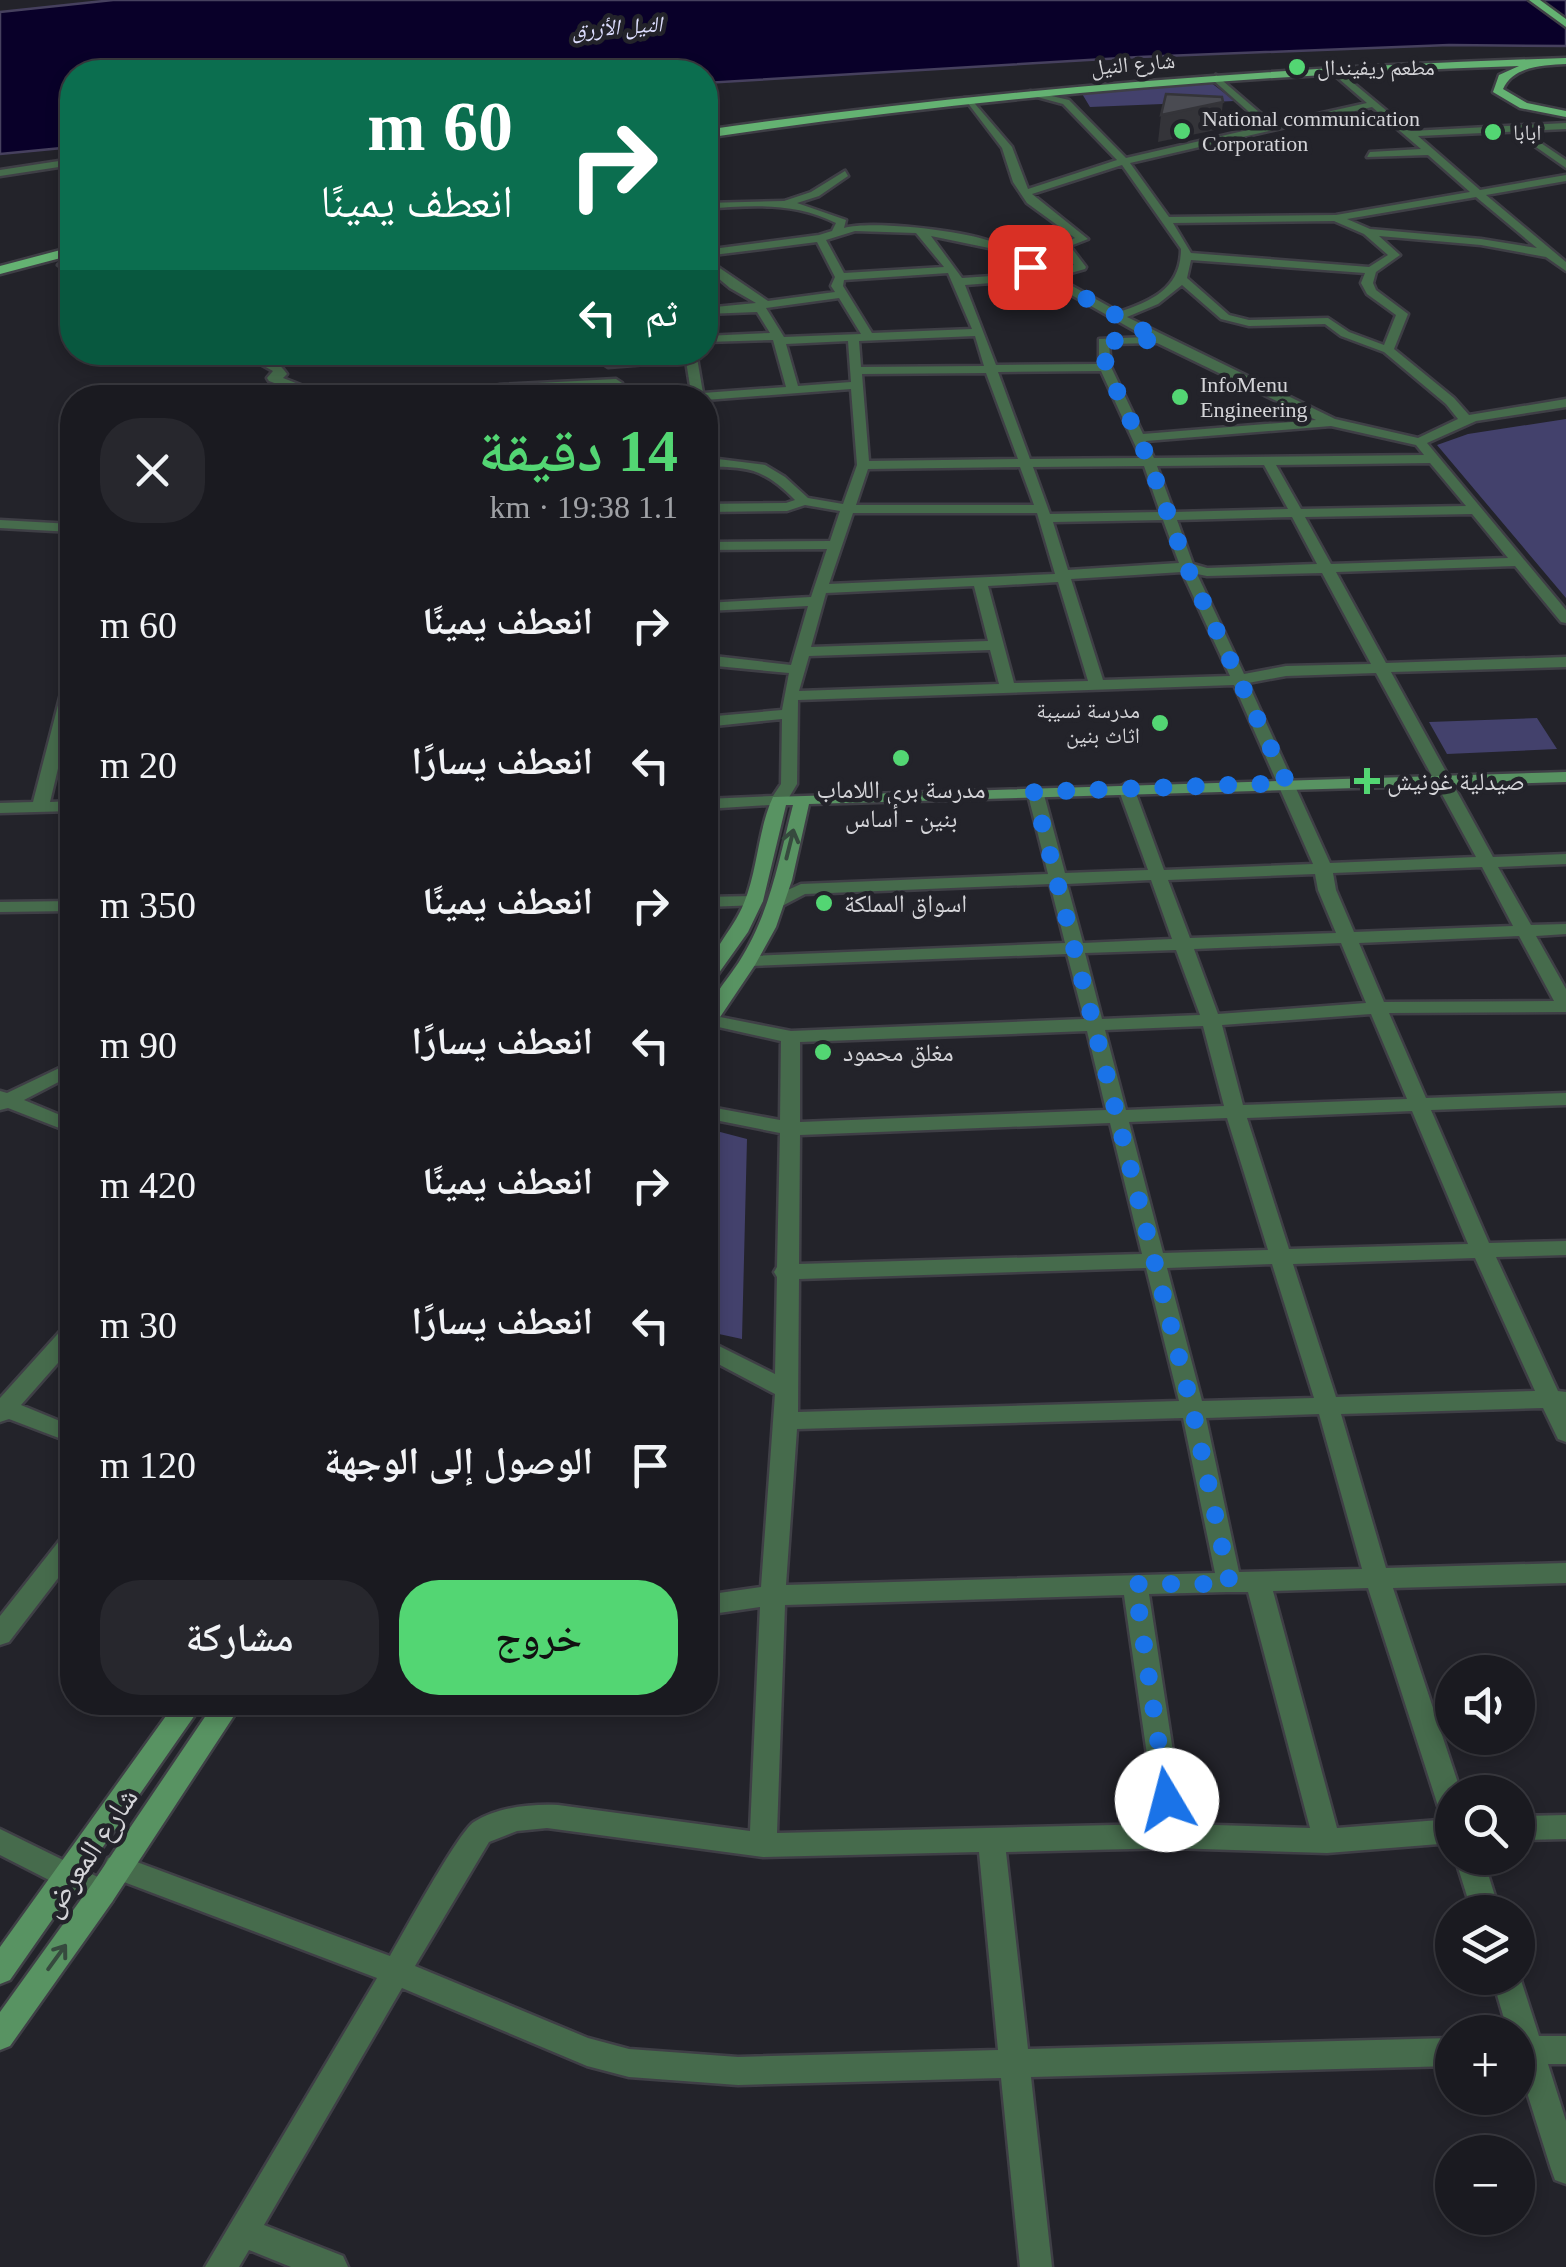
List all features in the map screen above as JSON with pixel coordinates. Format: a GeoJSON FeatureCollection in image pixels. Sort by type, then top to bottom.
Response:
{"type":"FeatureCollection","features":[{"type":"Feature","properties":{"kind":"main road"},"geometry":{"type":"LineString","coordinates":[[1534,0],[1566,24]]}},
{"type":"Feature","properties":{"kind":"main road"},"geometry":{"type":"LineString","coordinates":[[1544,0],[1566,16]]}},
{"type":"Feature","properties":{"kind":"main road","name":"شارع النيل"},"geometry":{"type":"LineString","coordinates":[[718,132],[1033,93],[1334,70],[1566,59]]}},
{"type":"Feature","properties":{"kind":"main road","name":"شارع النيل"},"geometry":{"type":"LineString","coordinates":[[718,124],[1120,78],[1340,64],[1566,59]]}},
{"type":"Feature","properties":{"kind":"main road"},"geometry":{"type":"LineString","coordinates":[[1546,61],[1510,72],[1498,82],[1497,90],[1524,106],[1566,114]]}},
{"type":"Feature","properties":{"kind":"main road"},"geometry":{"type":"LineString","coordinates":[[0,270],[60,254]]}},
{"type":"Feature","properties":{"kind":"main road"},"geometry":{"type":"LineString","coordinates":[[0,281],[60,268]]}},
{"type":"Feature","properties":{"kind":"main road"},"geometry":{"type":"LineString","coordinates":[[718,1006],[750,961],[778,901],[802,800],[1566,777]]}},
{"type":"Feature","properties":{"kind":"main road"},"geometry":{"type":"LineString","coordinates":[[718,962],[754,901],[783,795]]}},
{"type":"Feature","properties":{"kind":"main road","name":"شارع المعرض"},"geometry":{"type":"LineString","coordinates":[[0,1971],[182,1715]]}},
{"type":"Feature","properties":{"kind":"main road","name":"شارع المعرض"},"geometry":{"type":"LineString","coordinates":[[0,2036],[102,1894],[221,1715]]}},
{"type":"Feature","properties":{"kind":"street"},"geometry":{"type":"LineString","coordinates":[[1334,70],[1566,268]]}},
{"type":"Feature","properties":{"kind":"street"},"geometry":{"type":"LineString","coordinates":[[1216,78],[1270,126]]}},
{"type":"Feature","properties":{"kind":"street"},"geometry":{"type":"LineString","coordinates":[[1066,102],[1080,89]]}},
{"type":"Feature","properties":{"kind":"street"},"geometry":{"type":"LineString","coordinates":[[1033,93],[1066,102],[1124,161],[1187,256],[1182,279],[1161,300],[1116,317]]}},
{"type":"Feature","properties":{"kind":"street"},"geometry":{"type":"LineString","coordinates":[[958,282],[1048,276],[1081,267],[1063,245],[1083,239],[1038,208],[1026,193],[1011,155],[966,100]]}},
{"type":"Feature","properties":{"kind":"street"},"geometry":{"type":"LineString","coordinates":[[1026,193],[1124,161],[1374,104]]}},
{"type":"Feature","properties":{"kind":"street"},"geometry":{"type":"LineString","coordinates":[[1408,134],[1566,126]]}},
{"type":"Feature","properties":{"kind":"street"},"geometry":{"type":"LineString","coordinates":[[1528,138],[1566,166]]}},
{"type":"Feature","properties":{"kind":"street"},"geometry":{"type":"LineString","coordinates":[[1370,155],[1429,152]]}},
{"type":"Feature","properties":{"kind":"street"},"geometry":{"type":"LineString","coordinates":[[0,172],[60,164]]}},
{"type":"Feature","properties":{"kind":"street"},"geometry":{"type":"LineString","coordinates":[[782,206],[815,194],[846,174]]}},
{"type":"Feature","properties":{"kind":"street"},"geometry":{"type":"LineString","coordinates":[[1166,220],[1336,218],[1566,178]]}},
{"type":"Feature","properties":{"kind":"street"},"geometry":{"type":"LineString","coordinates":[[718,206],[825,211],[842,222],[836,234]]}},
{"type":"Feature","properties":{"kind":"street"},"geometry":{"type":"LineString","coordinates":[[1336,218],[1368,232],[1395,253],[1372,270],[1367,283],[1371,292],[1402,314],[1388,350]]}},
{"type":"Feature","properties":{"kind":"street"},"geometry":{"type":"LineString","coordinates":[[718,251],[820,238],[863,227],[919,230],[993,246],[1008,259],[1048,276],[1160,340],[1331,422],[1420,442],[1566,618]]}},
{"type":"Feature","properties":{"kind":"street"},"geometry":{"type":"LineString","coordinates":[[919,230],[942,249],[980,332],[1043,513],[1097,686]]}},
{"type":"Feature","properties":{"kind":"street"},"geometry":{"type":"LineString","coordinates":[[1368,232],[1549,252],[1566,250]]}},
{"type":"Feature","properties":{"kind":"street"},"geometry":{"type":"LineString","coordinates":[[820,238],[840,277],[837,286],[868,336]]}},
{"type":"Feature","properties":{"kind":"street"},"geometry":{"type":"LineString","coordinates":[[1187,256],[1372,270]]}},
{"type":"Feature","properties":{"kind":"street"},"geometry":{"type":"LineString","coordinates":[[840,277],[949,270]]}},
{"type":"Feature","properties":{"kind":"street"},"geometry":{"type":"LineString","coordinates":[[718,272],[761,306],[778,339],[793,390]]}},
{"type":"Feature","properties":{"kind":"street"},"geometry":{"type":"LineString","coordinates":[[1182,279],[1225,317],[1249,323],[1328,321],[1344,334],[1388,350],[1450,400],[1467,422]]}},
{"type":"Feature","properties":{"kind":"street"},"geometry":{"type":"LineString","coordinates":[[718,310],[843,294]]}},
{"type":"Feature","properties":{"kind":"street"},"geometry":{"type":"LineString","coordinates":[[718,340],[980,332]]}},
{"type":"Feature","properties":{"kind":"street"},"geometry":{"type":"LineString","coordinates":[[783,795],[790,696],[863,465],[853,336]]}},
{"type":"Feature","properties":{"kind":"street"},"geometry":{"type":"LineString","coordinates":[[1160,340],[1103,341],[1106,367],[1149,461],[1187,567],[1287,783],[1323,868],[1321,875],[1481,1248],[1559,1400],[1566,1433]]}},
{"type":"Feature","properties":{"kind":"street"},"geometry":{"type":"LineString","coordinates":[[266,365],[282,374],[273,378],[292,385]]}},
{"type":"Feature","properties":{"kind":"street"},"geometry":{"type":"LineString","coordinates":[[494,365],[495,379]]}},
{"type":"Feature","properties":{"kind":"street"},"geometry":{"type":"LineString","coordinates":[[600,385],[616,383],[609,365]]}},
{"type":"Feature","properties":{"kind":"street"},"geometry":{"type":"LineString","coordinates":[[718,396],[793,390],[856,378],[991,369],[1106,367]]}},
{"type":"Feature","properties":{"kind":"street"},"geometry":{"type":"LineString","coordinates":[[478,385],[495,379],[519,385]]}},
{"type":"Feature","properties":{"kind":"street"},"geometry":{"type":"LineString","coordinates":[[1420,442],[1440,430],[1467,422],[1522,408],[1566,403]]}},
{"type":"Feature","properties":{"kind":"street"},"geometry":{"type":"LineString","coordinates":[[1138,438],[1331,422]]}},
{"type":"Feature","properties":{"kind":"street"},"geometry":{"type":"LineString","coordinates":[[863,465],[1432,459]]}},
{"type":"Feature","properties":{"kind":"street"},"geometry":{"type":"LineString","coordinates":[[718,1024],[791,1037],[1212,1020],[1379,1008],[1566,1006],[1268,461]]}},
{"type":"Feature","properties":{"kind":"street"},"geometry":{"type":"LineString","coordinates":[[718,464],[774,470],[804,501]]}},
{"type":"Feature","properties":{"kind":"street"},"geometry":{"type":"LineString","coordinates":[[718,508],[787,507],[804,501],[850,508],[1172,518],[1478,510]]}},
{"type":"Feature","properties":{"kind":"street"},"geometry":{"type":"LineString","coordinates":[[0,524],[60,527]]}},
{"type":"Feature","properties":{"kind":"street"},"geometry":{"type":"LineString","coordinates":[[718,546],[836,544]]}},
{"type":"Feature","properties":{"kind":"street"},"geometry":{"type":"LineString","coordinates":[[718,607],[1187,567],[1208,572],[1520,562]]}},
{"type":"Feature","properties":{"kind":"street"},"geometry":{"type":"LineString","coordinates":[[980,583],[1007,686]]}},
{"type":"Feature","properties":{"kind":"street"},"geometry":{"type":"LineString","coordinates":[[805,652],[998,645]]}},
{"type":"Feature","properties":{"kind":"street"},"geometry":{"type":"LineString","coordinates":[[718,661],[800,670]]}},
{"type":"Feature","properties":{"kind":"street"},"geometry":{"type":"LineString","coordinates":[[790,696],[1239,680],[1286,671],[1566,662]]}},
{"type":"Feature","properties":{"kind":"street"},"geometry":{"type":"LineString","coordinates":[[718,721],[788,714]]}},
{"type":"Feature","properties":{"kind":"street"},"geometry":{"type":"LineString","coordinates":[[40,807],[60,729]]}},
{"type":"Feature","properties":{"kind":"street"},"geometry":{"type":"LineString","coordinates":[[1126,788],[1212,1020],[1235,1112],[1377,1578],[1442,1775]]}},
{"type":"Feature","properties":{"kind":"street"},"geometry":{"type":"LineString","coordinates":[[1034,792],[1193,1412],[1230,1584]]}},
{"type":"Feature","properties":{"kind":"street"},"geometry":{"type":"LineString","coordinates":[[718,802],[783,795],[802,800]]}},
{"type":"Feature","properties":{"kind":"street"},"geometry":{"type":"LineString","coordinates":[[0,808],[60,806]]}},
{"type":"Feature","properties":{"kind":"street"},"geometry":{"type":"LineString","coordinates":[[778,901],[801,888],[1566,859]]}},
{"type":"Feature","properties":{"kind":"street"},"geometry":{"type":"LineString","coordinates":[[718,902],[754,901]]}},
{"type":"Feature","properties":{"kind":"street"},"geometry":{"type":"LineString","coordinates":[[0,908],[60,906]]}},
{"type":"Feature","properties":{"kind":"street"},"geometry":{"type":"LineString","coordinates":[[750,961],[1566,929]]}},
{"type":"Feature","properties":{"kind":"street"},"geometry":{"type":"LineString","coordinates":[[764,1845],[773,1595],[786,1420],[791,1037]]}},
{"type":"Feature","properties":{"kind":"street"},"geometry":{"type":"LineString","coordinates":[[2,1100],[60,1073]]}},
{"type":"Feature","properties":{"kind":"street"},"geometry":{"type":"LineString","coordinates":[[718,1115],[792,1130],[1566,1099]]}},
{"type":"Feature","properties":{"kind":"street"},"geometry":{"type":"LineString","coordinates":[[2,1100],[60,1122]]}},
{"type":"Feature","properties":{"kind":"street"},"geometry":{"type":"LineString","coordinates":[[785,1272],[1566,1248]]}},
{"type":"Feature","properties":{"kind":"street"},"geometry":{"type":"LineString","coordinates":[[60,1345],[2,1409],[60,1431]]}},
{"type":"Feature","properties":{"kind":"street"},"geometry":{"type":"LineString","coordinates":[[718,1354],[784,1389]]}},
{"type":"Feature","properties":{"kind":"street"},"geometry":{"type":"LineString","coordinates":[[786,1420],[1559,1400]]}},
{"type":"Feature","properties":{"kind":"street"},"geometry":{"type":"LineString","coordinates":[[0,1634],[60,1558]]}},
{"type":"Feature","properties":{"kind":"street"},"geometry":{"type":"LineString","coordinates":[[718,1603],[773,1595],[1566,1573]]}},
{"type":"Feature","properties":{"kind":"street"},"geometry":{"type":"LineString","coordinates":[[1258,1583],[1326,1841]]}},
{"type":"Feature","properties":{"kind":"street"},"geometry":{"type":"LineString","coordinates":[[1135,1584],[1172,1836]]}},
{"type":"Feature","properties":{"kind":"street"},"geometry":{"type":"LineString","coordinates":[[221,2267],[479,1833],[504,1820],[527,1815],[558,1817],[764,1845],[1172,1836],[1326,1841],[1435,1832]]}},
{"type":"Feature","properties":{"kind":"street"},"geometry":{"type":"LineString","coordinates":[[1535,1828],[1566,1827]]}},
{"type":"Feature","properties":{"kind":"street"},"geometry":{"type":"LineString","coordinates":[[991,1838],[1036,2267]]}},
{"type":"Feature","properties":{"kind":"street"},"geometry":{"type":"LineString","coordinates":[[0,1841],[102,1894]]}},
{"type":"Feature","properties":{"kind":"street"},"geometry":{"type":"LineString","coordinates":[[118,1867],[396,1972],[542,2035],[629,2063],[738,2071],[1435,2052]]}},
{"type":"Feature","properties":{"kind":"street"},"geometry":{"type":"LineString","coordinates":[[1535,2050],[1566,2050]]}},
{"type":"Feature","properties":{"kind":"street"},"geometry":{"type":"LineString","coordinates":[[1535,2083],[1566,2169]]}},
{"type":"Feature","properties":{"kind":"street"},"geometry":{"type":"LineString","coordinates":[[242,2232],[332,2267]]}},
{"type":"Feature","properties":{"kind":"shaded area"},"geometry":{"type":"Polygon","coordinates":[[[1210,82],[1235,101],[1090,107],[1081,92],[1210,82]]]}},
{"type":"Feature","properties":{"kind":"shaded area"},"geometry":{"type":"Polygon","coordinates":[[[1566,419],[1566,598],[1437,445],[1468,434],[1566,419]]]}},
{"type":"Feature","properties":{"kind":"shaded area"},"geometry":{"type":"Polygon","coordinates":[[[1537,718],[1557,749],[1447,754],[1429,722],[1537,718]]]}},
{"type":"Feature","properties":{"kind":"shaded area"},"geometry":{"type":"Polygon","coordinates":[[[718,1131],[747,1139],[742,1339],[718,1334],[718,1131]]]}},
{"type":"Feature","properties":{"kind":"water","name":"النيل الأزرق"},"geometry":{"type":"Polygon","coordinates":[[[113,0],[1566,0],[1566,46],[1449,45],[1139,57],[718,82],[718,60],[60,60],[60,148],[0,154],[0,12],[113,0]]]}},
{"type":"Feature","properties":{"kind":"building"},"geometry":{"type":"Polygon","coordinates":[[[1166,94],[1222,97],[1223,102],[1161,115],[1166,94]]]}},
{"type":"Feature","properties":{"kind":"place","name":"مطعم ريفيندال"},"geometry":{"type":"Point","coordinates":[1297,67]}},
{"type":"Feature","properties":{"kind":"place","name":"National communication Corporation"},"geometry":{"type":"Point","coordinates":[1182,131]}},
{"type":"Feature","properties":{"kind":"place","name":"ابابا"},"geometry":{"type":"Point","coordinates":[1493,132]}},
{"type":"Feature","properties":{"kind":"place","name":"InfoMenu Engineering"},"geometry":{"type":"Point","coordinates":[1180,397]}},
{"type":"Feature","properties":{"kind":"place","name":"مدرسة نسيبة اثاث بنين"},"geometry":{"type":"Point","coordinates":[1160,723]}},
{"type":"Feature","properties":{"kind":"place","name":"مدرسة بري اللاماب بنين - أساس"},"geometry":{"type":"Point","coordinates":[901,758]}},
{"type":"Feature","properties":{"kind":"place","name":"صيدلية غونيش"},"geometry":{"type":"Point","coordinates":[1367,781]}},
{"type":"Feature","properties":{"kind":"place","name":"اسواق المملكة"},"geometry":{"type":"Point","coordinates":[824,903]}},
{"type":"Feature","properties":{"kind":"place","name":"مغلق محمود"},"geometry":{"type":"Point","coordinates":[823,1052]}},
{"type":"Feature","properties":{"kind":"route"},"geometry":{"type":"LineString","coordinates":[[1030,267],[1160,340],[1103,341],[1106,367],[1149,461],[1187,567],[1260,733],[1287,783],[1034,792],[1193,1412],[1230,1584],[1135,1584],[1167,1800]]}}]}
